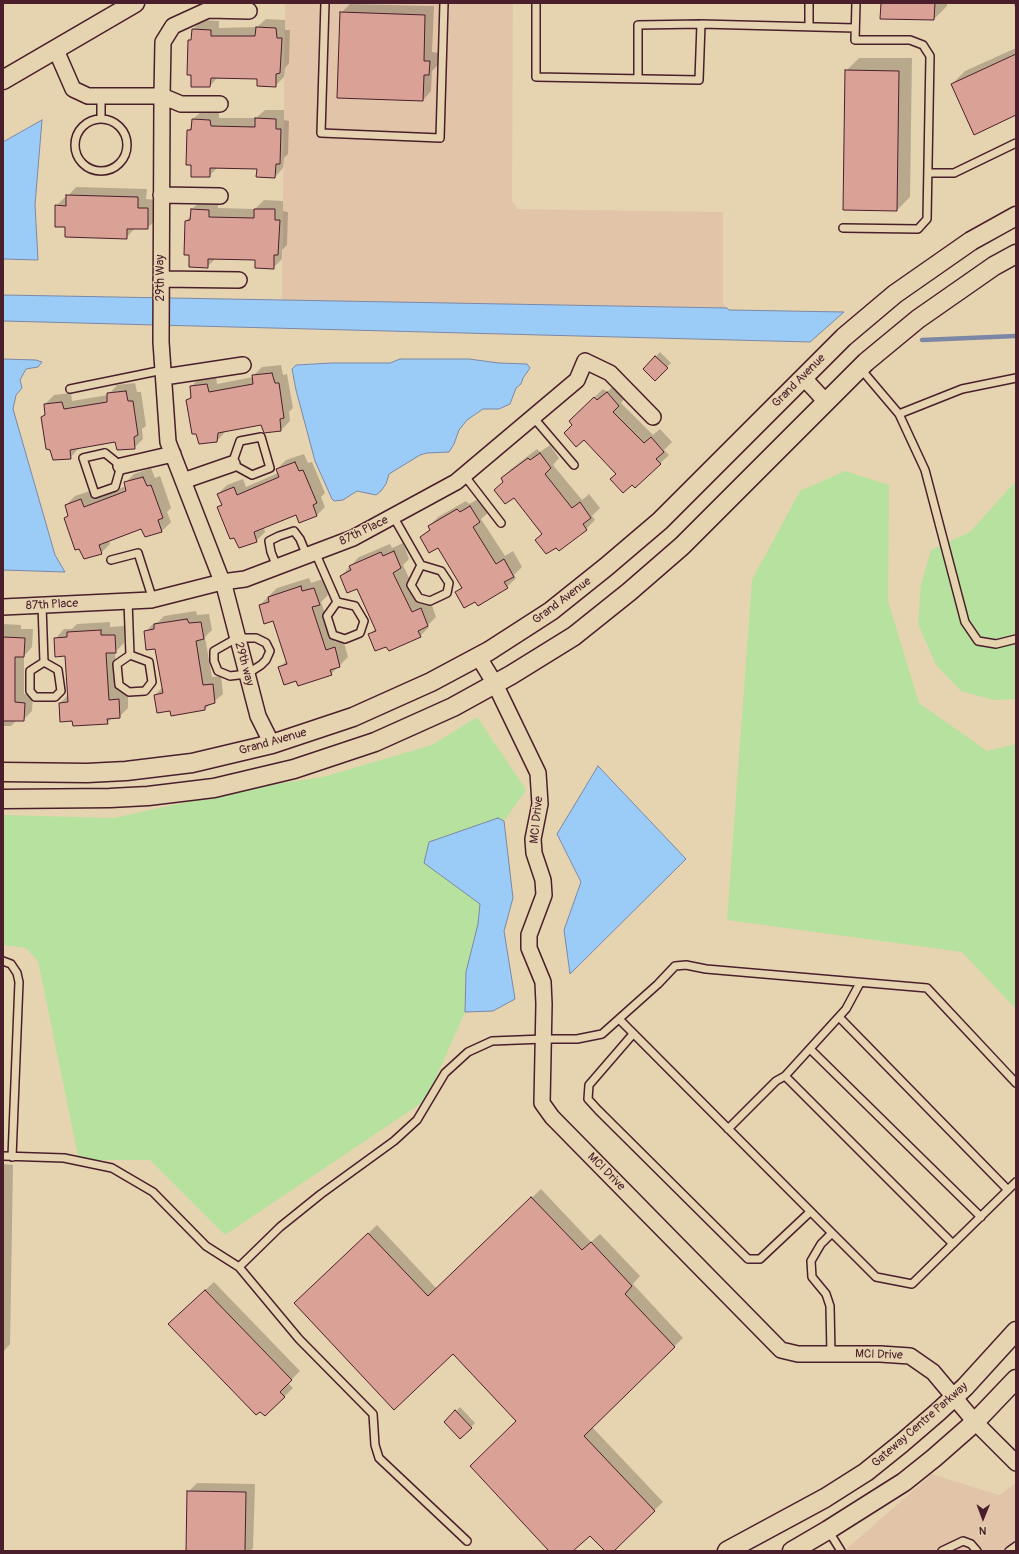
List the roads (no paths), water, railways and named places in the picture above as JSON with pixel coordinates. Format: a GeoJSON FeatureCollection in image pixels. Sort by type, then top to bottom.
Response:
{"type":"FeatureCollection","features":[{"type":"Feature","properties":{"kind":"street"},"geometry":{"type":"LineString","coordinates":[[3,80],[135,3]]}},
{"type":"Feature","properties":{"kind":"street","name":"29th Way"},"geometry":{"type":"LineString","coordinates":[[222,582],[168,442],[161,342],[163,42],[173,26],[208,10],[249,11]]}},
{"type":"Feature","properties":{"kind":"street"},"geometry":{"type":"LineString","coordinates":[[56,50],[73,89],[88,96],[162,96],[181,104],[220,104]]}},
{"type":"Feature","properties":{"kind":"street"},"geometry":{"type":"LineString","coordinates":[[161,195],[220,196]]}},
{"type":"Feature","properties":{"kind":"street","name":"Grand Avenue"},"geometry":{"type":"LineString","coordinates":[[3,772],[87,774],[192,763],[272,744],[353,717],[431,682],[478,656],[551,611],[660,521],[844,337],[896,294],[971,241],[1016,216]]}},
{"type":"Feature","properties":{"kind":"street"},"geometry":{"type":"LineString","coordinates":[[3,799],[110,798],[148,796],[214,788],[294,770],[375,742],[453,707],[495,684],[574,636],[629,592],[682,546],[860,368],[918,319],[994,266],[1016,254]]}},
{"type":"Feature","properties":{"kind":"street"},"geometry":{"type":"LineString","coordinates":[[161,279],[239,280]]}},
{"type":"Feature","properties":{"kind":"street","name":"87th Place"},"geometry":{"type":"LineString","coordinates":[[3,607],[153,600],[222,582],[245,579],[352,538],[456,482],[577,380],[585,360],[610,373],[653,417]]}},
{"type":"Feature","properties":{"kind":"street"},"geometry":{"type":"LineString","coordinates":[[163,373],[243,366]]}},
{"type":"Feature","properties":{"kind":"street"},"geometry":{"type":"LineString","coordinates":[[803,377],[826,402]]}},
{"type":"Feature","properties":{"kind":"street"},"geometry":{"type":"LineString","coordinates":[[121,466],[173,454]]}},
{"type":"Feature","properties":{"kind":"street"},"geometry":{"type":"LineString","coordinates":[[183,481],[232,464]]}},
{"type":"Feature","properties":{"kind":"street","name":"29th way"},"geometry":{"type":"LineString","coordinates":[[222,582],[258,716],[272,744]]}},
{"type":"Feature","properties":{"kind":"street","name":"MCI Drive"},"geometry":{"type":"LineString","coordinates":[[478,656],[495,684],[538,773],[540,804],[533,839],[534,853],[543,880],[544,895],[529,935],[529,948],[543,982],[544,1039],[542,1103],[552,1117],[782,1350],[798,1354],[880,1354],[910,1356],[933,1372],[975,1422],[1016,1463]]}},
{"type":"Feature","properties":{"kind":"street"},"geometry":{"type":"LineString","coordinates":[[272,744],[280,773]]}},
{"type":"Feature","properties":{"kind":"street","name":"Gateway Centre Parkway"},"geometry":{"type":"LineString","coordinates":[[727,1551],[824,1498],[866,1472],[902,1444],[954,1398],[1016,1331]]}},
{"type":"Feature","properties":{"kind":"street"},"geometry":{"type":"LineString","coordinates":[[792,1551],[904,1482],[975,1422],[1016,1379]]}},
{"type":"Feature","properties":{"kind":"lane"},"geometry":{"type":"LineString","coordinates":[[326,3],[321,133],[440,138],[444,3]]}},
{"type":"Feature","properties":{"kind":"lane"},"geometry":{"type":"LineString","coordinates":[[536,3],[536,77],[699,80],[701,24]]}},
{"type":"Feature","properties":{"kind":"lane"},"geometry":{"type":"LineString","coordinates":[[809,3],[809,27]]}},
{"type":"Feature","properties":{"kind":"lane"},"geometry":{"type":"LineString","coordinates":[[843,228],[918,228],[928,219],[930,56],[923,45],[910,40],[856,40],[856,3]]}},
{"type":"Feature","properties":{"kind":"lane"},"geometry":{"type":"LineString","coordinates":[[638,79],[638,24],[856,28]]}},
{"type":"Feature","properties":{"kind":"lane"},"geometry":{"type":"LineString","coordinates":[[101,96],[101,119]]}},
{"type":"Feature","properties":{"kind":"lane"},"geometry":{"type":"LineString","coordinates":[[101,119],[110,121],[123,131],[127,147],[125,155],[114,167],[105,170],[97,170],[89,168],[82,163],[77,155],[75,147],[79,131],[85,124],[101,119]]}},
{"type":"Feature","properties":{"kind":"lane"},"geometry":{"type":"LineString","coordinates":[[928,173],[954,173],[1016,143]]}},
{"type":"Feature","properties":{"kind":"lane"},"geometry":{"type":"LineString","coordinates":[[860,368],[899,414],[924,470],[965,622],[978,640],[996,644],[1016,639]]}},
{"type":"Feature","properties":{"kind":"lane"},"geometry":{"type":"LineString","coordinates":[[70,389],[163,373]]}},
{"type":"Feature","properties":{"kind":"lane"},"geometry":{"type":"LineString","coordinates":[[899,414],[962,390],[1016,378]]}},
{"type":"Feature","properties":{"kind":"lane"},"geometry":{"type":"LineString","coordinates":[[532,417],[574,466]]}},
{"type":"Feature","properties":{"kind":"lane"},"geometry":{"type":"LineString","coordinates":[[261,437],[270,468],[252,475],[232,464],[240,441],[261,437]]}},
{"type":"Feature","properties":{"kind":"lane"},"geometry":{"type":"LineString","coordinates":[[105,453],[121,466],[115,487],[95,494],[83,458],[105,453]]}},
{"type":"Feature","properties":{"kind":"lane"},"geometry":{"type":"LineString","coordinates":[[464,475],[502,523]]}},
{"type":"Feature","properties":{"kind":"lane"},"geometry":{"type":"LineString","coordinates":[[393,516],[421,565],[441,571],[450,583],[447,593],[430,602],[418,598],[411,585],[421,565]]}},
{"type":"Feature","properties":{"kind":"lane"},"geometry":{"type":"LineString","coordinates":[[277,567],[271,552],[269,541],[294,531],[311,554],[337,602],[355,606],[364,621],[360,633],[345,639],[333,635],[328,616],[337,602]]}},
{"type":"Feature","properties":{"kind":"lane"},"geometry":{"type":"LineString","coordinates":[[111,560],[138,553],[153,600]]}},
{"type":"Feature","properties":{"kind":"lane"},"geometry":{"type":"LineString","coordinates":[[128,601],[130,654]]}},
{"type":"Feature","properties":{"kind":"lane"},"geometry":{"type":"LineString","coordinates":[[42,605],[44,662]]}},
{"type":"Feature","properties":{"kind":"lane"},"geometry":{"type":"LineString","coordinates":[[237,638],[256,638],[266,643],[270,651],[266,660],[262,665],[247,674],[230,676],[218,671],[214,661],[214,651],[237,638]]}},
{"type":"Feature","properties":{"kind":"lane"},"geometry":{"type":"LineString","coordinates":[[130,654],[149,662],[152,682],[145,691],[129,692],[120,685],[117,664],[130,654]]}},
{"type":"Feature","properties":{"kind":"lane"},"geometry":{"type":"LineString","coordinates":[[44,662],[58,670],[61,691],[55,696],[35,697],[30,691],[30,671],[44,662]]}},
{"type":"Feature","properties":{"kind":"lane"},"geometry":{"type":"LineString","coordinates":[[3,961],[10,964],[17,973],[19,982],[12,1157]]}},
{"type":"Feature","properties":{"kind":"lane"},"geometry":{"type":"LineString","coordinates":[[238,1267],[280,1227],[321,1194],[394,1141],[417,1120],[444,1073],[468,1052],[492,1041],[577,1039],[602,1034],[658,984],[675,966],[686,965],[706,969],[927,988],[1016,1083]]}},
{"type":"Feature","properties":{"kind":"lane"},"geometry":{"type":"LineString","coordinates":[[728,1129],[776,1081],[784,1076],[810,1050],[846,1009],[860,983]]}},
{"type":"Feature","properties":{"kind":"lane"},"geometry":{"type":"LineString","coordinates":[[839,1017],[1008,1190]]}},
{"type":"Feature","properties":{"kind":"lane"},"geometry":{"type":"LineString","coordinates":[[619,1019],[876,1277],[912,1284],[1016,1182]]}},
{"type":"Feature","properties":{"kind":"lane"},"geometry":{"type":"LineString","coordinates":[[633,1034],[589,1085],[588,1099],[598,1110],[748,1259],[760,1259],[810,1212]]}},
{"type":"Feature","properties":{"kind":"lane"},"geometry":{"type":"LineString","coordinates":[[810,1050],[981,1217]]}},
{"type":"Feature","properties":{"kind":"lane"},"geometry":{"type":"LineString","coordinates":[[784,1076],[953,1244]]}},
{"type":"Feature","properties":{"kind":"lane"},"geometry":{"type":"LineString","coordinates":[[3,1156],[64,1158],[112,1168],[153,1192],[206,1246],[238,1267],[299,1339],[373,1414],[375,1445],[379,1458],[467,1541]]}},
{"type":"Feature","properties":{"kind":"lane"},"geometry":{"type":"LineString","coordinates":[[831,1354],[830,1306],[826,1294],[812,1277],[811,1261],[821,1244],[832,1233]]}},
{"type":"Feature","properties":{"kind":"lane"},"geometry":{"type":"LineString","coordinates":[[828,1530],[841,1551]]}},
{"type":"Feature","properties":{"kind":"lane"},"geometry":{"type":"LineString","coordinates":[[942,1551],[963,1541],[971,1544],[977,1551]]}},
{"type":"Feature","properties":{"kind":"lane"},"geometry":{"type":"LineString","coordinates":[[1009,1551],[1016,1546]]}},
{"type":"Feature","properties":{"kind":"water"},"geometry":{"type":"Polygon","coordinates":[[[42,120],[35,205],[38,260],[3,259],[3,142],[42,120]]]}},
{"type":"Feature","properties":{"kind":"water"},"geometry":{"type":"Polygon","coordinates":[[[3,295],[727,308],[729,310],[844,312],[810,342],[3,321],[3,295]]]}},
{"type":"Feature","properties":{"kind":"water"},"geometry":{"type":"Polygon","coordinates":[[[3,359],[36,360],[42,362],[38,367],[26,369],[20,380],[22,388],[16,395],[13,409],[55,555],[65,572],[3,570],[3,359]]]}},
{"type":"Feature","properties":{"kind":"water"},"geometry":{"type":"Polygon","coordinates":[[[400,359],[469,359],[499,363],[527,364],[530,368],[521,384],[516,388],[510,404],[499,409],[483,409],[467,420],[459,430],[454,444],[449,452],[427,453],[420,455],[389,474],[386,484],[376,495],[357,491],[343,500],[334,501],[315,461],[296,390],[292,369],[296,365],[332,363],[390,363],[400,359]]]}},
{"type":"Feature","properties":{"kind":"water"},"geometry":{"type":"Polygon","coordinates":[[[598,766],[686,859],[570,974],[564,930],[581,882],[557,834],[598,766]]]}},
{"type":"Feature","properties":{"kind":"water"},"geometry":{"type":"Polygon","coordinates":[[[498,818],[504,821],[513,898],[504,931],[515,999],[493,1011],[465,1012],[466,972],[478,924],[480,904],[424,863],[429,842],[498,818]]]}},
{"type":"Feature","properties":{"kind":"waterway"},"geometry":{"type":"LineString","coordinates":[[922,340],[1016,336]]}}]}
